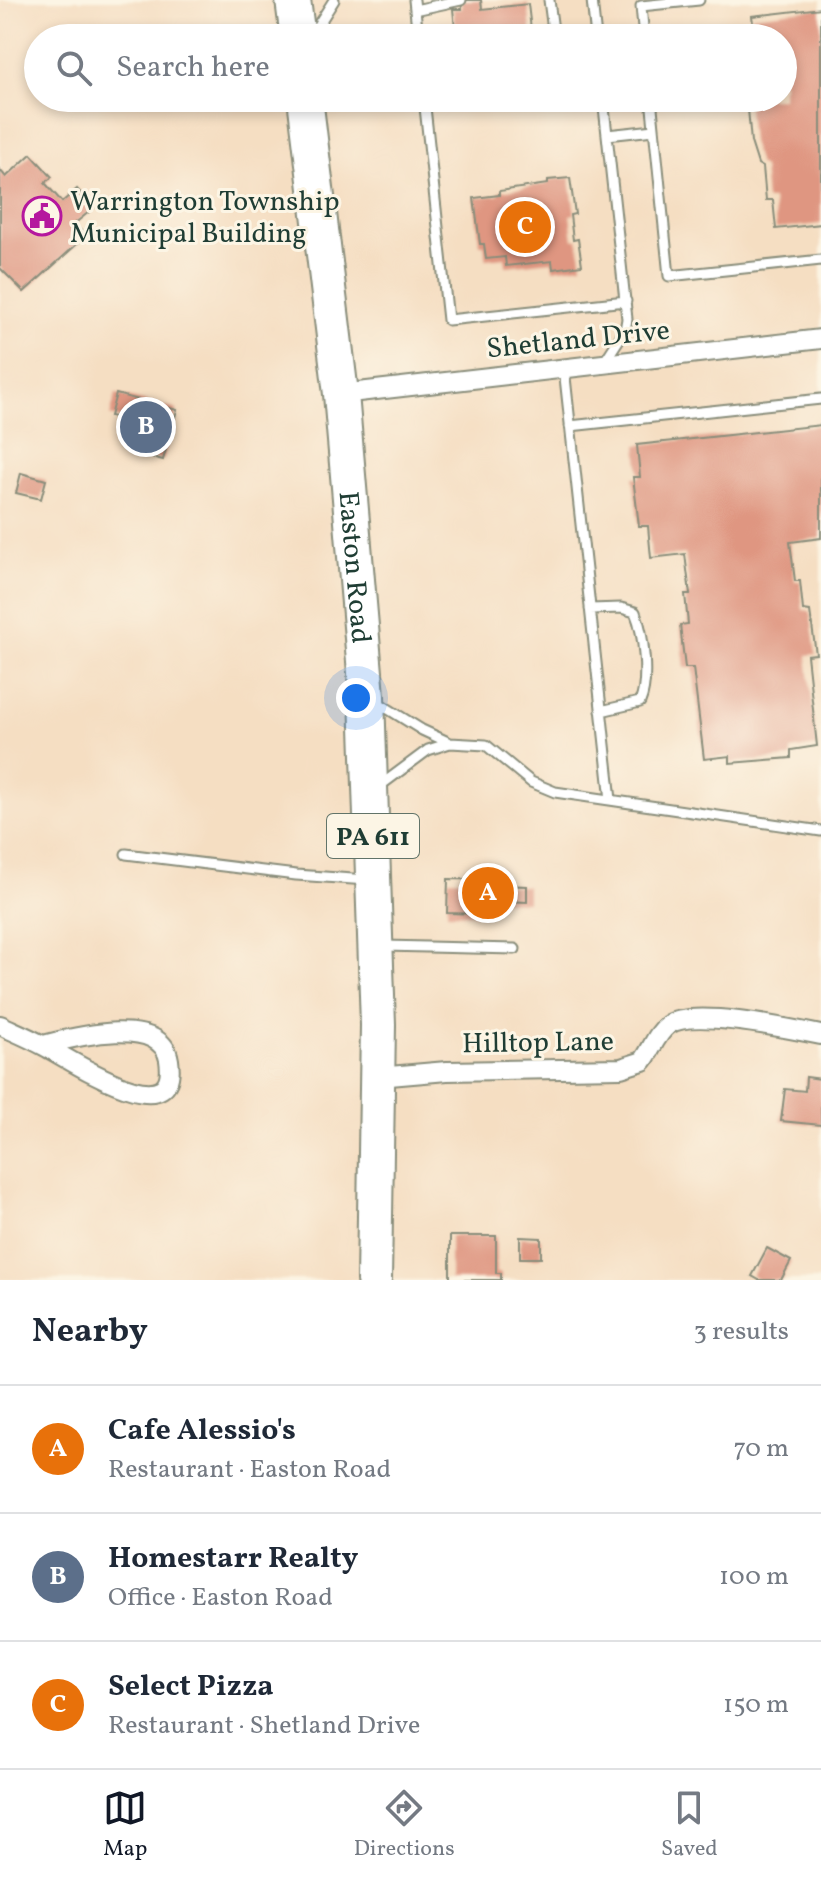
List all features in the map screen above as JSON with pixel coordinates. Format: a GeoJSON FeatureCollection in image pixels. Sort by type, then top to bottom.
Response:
{"type":"FeatureCollection","features":[{"type":"Feature","properties":{"kind":"highway"},"geometry":{"type":"LineString","coordinates":[[293,0],[296,24]]}},
{"type":"Feature","properties":{"kind":"highway","name":"Easton Road"},"geometry":{"type":"LineString","coordinates":[[307,112],[341,394],[367,696],[375,880],[378,1077],[374,1280]]}},
{"type":"Feature","properties":{"kind":"street","name":"Shetland Drive"},"geometry":{"type":"LineString","coordinates":[[341,394],[821,339]]}},
{"type":"Feature","properties":{"kind":"street","name":"Hilltop Lane"},"geometry":{"type":"LineString","coordinates":[[378,1077],[447,1071],[609,1071],[635,1066],[643,1061],[656,1038],[667,1026],[680,1019],[702,1018],[821,1035]]}},
{"type":"Feature","properties":{"kind":"street"},"geometry":{"type":"LineString","coordinates":[[0,1025],[127,1090],[152,1092],[162,1087],[168,1076],[166,1047],[144,1033],[83,1036],[43,1045]]}},
{"type":"Feature","properties":{"kind":"lane"},"geometry":{"type":"LineString","coordinates":[[319,24],[334,0]]}},
{"type":"Feature","properties":{"kind":"lane"},"geometry":{"type":"LineString","coordinates":[[414,5],[461,0]]}},
{"type":"Feature","properties":{"kind":"lane"},"geometry":{"type":"LineString","coordinates":[[549,0],[552,24]]}},
{"type":"Feature","properties":{"kind":"lane"},"geometry":{"type":"LineString","coordinates":[[592,0],[595,24]]}},
{"type":"Feature","properties":{"kind":"lane"},"geometry":{"type":"LineString","coordinates":[[643,24],[641,6],[699,0]]}},
{"type":"Feature","properties":{"kind":"lane"},"geometry":{"type":"LineString","coordinates":[[426,112],[448,320],[626,301]]}},
{"type":"Feature","properties":{"kind":"lane"},"geometry":{"type":"LineString","coordinates":[[603,364],[625,330],[626,301],[605,112]]}},
{"type":"Feature","properties":{"kind":"lane"},"geometry":{"type":"LineString","coordinates":[[652,112],[669,276],[821,260]]}},
{"type":"Feature","properties":{"kind":"lane"},"geometry":{"type":"LineString","coordinates":[[607,135],[654,130]]}},
{"type":"Feature","properties":{"kind":"lane"},"geometry":{"type":"LineString","coordinates":[[564,368],[611,800]]}},
{"type":"Feature","properties":{"kind":"lane"},"geometry":{"type":"LineString","coordinates":[[570,426],[821,399]]}},
{"type":"Feature","properties":{"kind":"lane"},"geometry":{"type":"LineString","coordinates":[[590,609],[621,608],[635,612],[640,625],[645,691],[640,702],[601,711]]}},
{"type":"Feature","properties":{"kind":"lane"},"geometry":{"type":"LineString","coordinates":[[367,696],[422,730],[450,743]]}},
{"type":"Feature","properties":{"kind":"lane"},"geometry":{"type":"LineString","coordinates":[[372,792],[428,750],[450,743],[486,745],[531,782],[555,792],[821,831]]}},
{"type":"Feature","properties":{"kind":"lane"},"geometry":{"type":"LineString","coordinates":[[126,854],[296,875],[375,880]]}},
{"type":"Feature","properties":{"kind":"lane"},"geometry":{"type":"LineString","coordinates":[[376,946],[515,949]]}},
{"type":"Feature","properties":{"kind":"building"},"geometry":{"type":"Polygon","coordinates":[[[461,0],[481,0],[482,9],[528,4],[530,24],[455,24],[453,9],[462,9],[461,0]]]}},
{"type":"Feature","properties":{"kind":"building"},"geometry":{"type":"Polygon","coordinates":[[[821,8],[821,224],[776,229],[773,200],[766,200],[763,167],[758,164],[751,142],[748,112],[797,112],[797,24],[753,24],[752,16],[821,8]]]}},
{"type":"Feature","properties":{"kind":"building","name":"Warrington Township Municipal Building"},"geometry":{"type":"Polygon","coordinates":[[[31,154],[52,177],[45,183],[62,202],[77,189],[94,208],[74,224],[86,236],[24,292],[0,268],[0,170],[6,177],[31,154]]]}},
{"type":"Feature","properties":{"kind":"building"},"geometry":{"type":"Polygon","coordinates":[[[570,178],[575,214],[570,215],[573,240],[578,239],[582,265],[553,269],[552,261],[506,266],[505,257],[486,259],[484,244],[480,244],[474,198],[548,184],[548,180],[570,178]]]}},
{"type":"Feature","properties":{"kind":"building"},"geometry":{"type":"Polygon","coordinates":[[[116,394],[177,410],[163,460],[140,454],[144,441],[118,434],[122,419],[110,416],[116,394]]]}},
{"type":"Feature","properties":{"kind":"building"},"geometry":{"type":"Polygon","coordinates":[[[821,425],[821,538],[790,542],[795,581],[800,581],[803,610],[810,611],[816,654],[807,655],[817,746],[791,750],[791,758],[730,763],[730,756],[704,759],[693,668],[685,668],[680,625],[688,624],[685,594],[690,594],[685,554],[651,558],[648,526],[639,526],[633,477],[640,477],[637,445],[821,425]]]}},
{"type":"Feature","properties":{"kind":"building"},"geometry":{"type":"Polygon","coordinates":[[[21,473],[46,480],[41,499],[16,493],[21,473]]]}},
{"type":"Feature","properties":{"kind":"building"},"geometry":{"type":"Polygon","coordinates":[[[448,879],[502,880],[502,885],[527,886],[527,902],[482,900],[482,914],[447,913],[448,879]]]}},
{"type":"Feature","properties":{"kind":"building"},"geometry":{"type":"Polygon","coordinates":[[[806,1077],[821,1079],[821,1125],[781,1121],[785,1089],[805,1091],[806,1077]]]}},
{"type":"Feature","properties":{"kind":"building"},"geometry":{"type":"Polygon","coordinates":[[[450,1236],[496,1236],[496,1273],[501,1273],[501,1280],[450,1280],[450,1236]]]}},
{"type":"Feature","properties":{"kind":"building"},"geometry":{"type":"Polygon","coordinates":[[[520,1237],[541,1238],[541,1258],[520,1258],[520,1237]]]}},
{"type":"Feature","properties":{"kind":"building"},"geometry":{"type":"Polygon","coordinates":[[[767,1248],[791,1261],[781,1280],[759,1280],[752,1276],[767,1248]]]}},
{"type":"Feature","properties":{"kind":"place","name":"Warrington Township Municipal Building"},"geometry":{"type":"Point","coordinates":[42,216]}},
{"type":"Feature","properties":{"kind":"place","name":"Select Pizza"},"geometry":{"type":"Point","coordinates":[525,227]}},
{"type":"Feature","properties":{"kind":"place","name":"Homestarr Realty"},"geometry":{"type":"Point","coordinates":[146,427]}},
{"type":"Feature","properties":{"kind":"place","name":"Cafe Alessio's"},"geometry":{"type":"Point","coordinates":[488,893]}}]}
